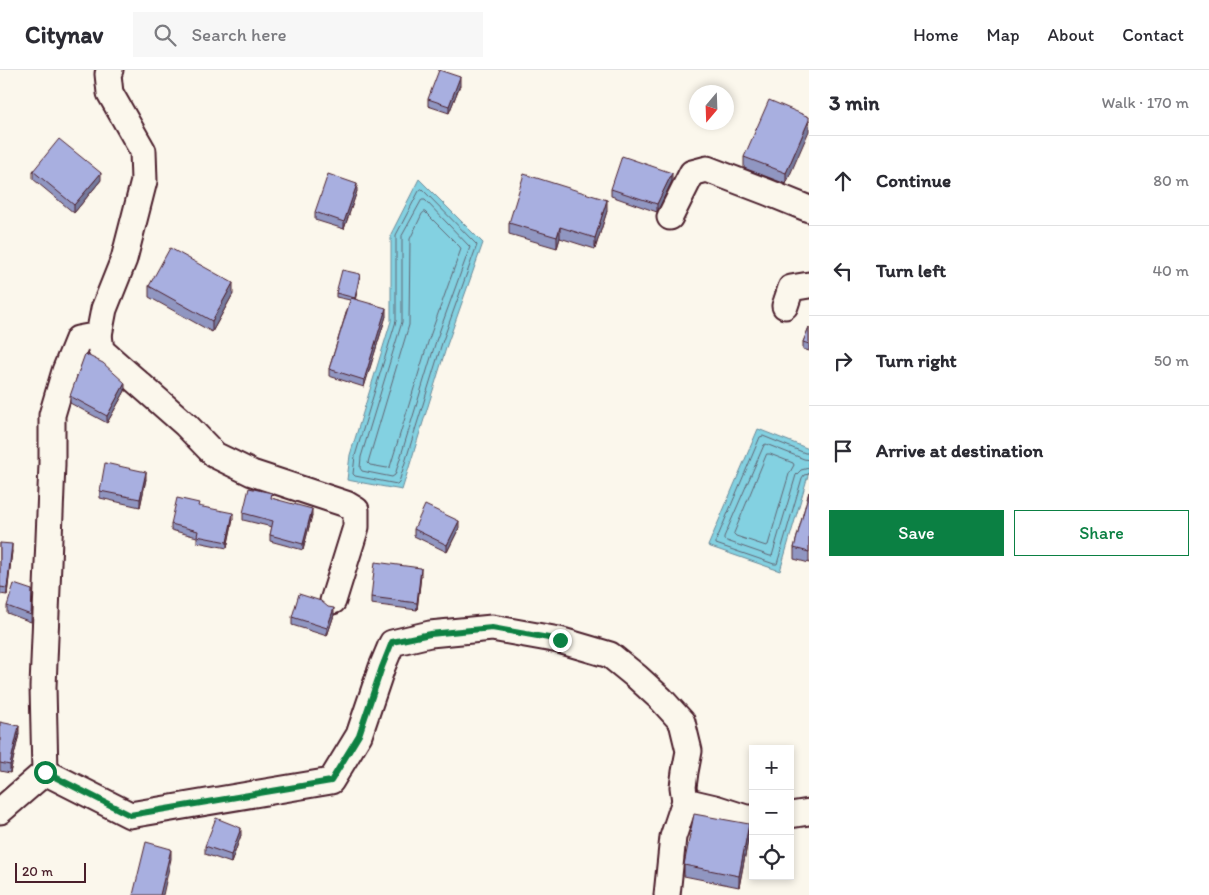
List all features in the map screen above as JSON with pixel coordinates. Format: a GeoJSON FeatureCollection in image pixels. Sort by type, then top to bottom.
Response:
{"type":"FeatureCollection","features":[{"type":"Feature","properties":{"kind":"street"},"geometry":{"type":"LineString","coordinates":[[110,70],[108,74],[110,93],[143,151],[144,181],[124,259],[104,309],[99,335],[101,350],[186,425],[215,455],[252,473],[346,504],[356,510],[356,527],[333,601]]}},
{"type":"Feature","properties":{"kind":"street"},"geometry":{"type":"LineString","coordinates":[[670,217],[692,173],[707,169],[809,210]]}},
{"type":"Feature","properties":{"kind":"street"},"geometry":{"type":"LineString","coordinates":[[785,306],[791,288],[809,285]]}},
{"type":"Feature","properties":{"kind":"street"},"geometry":{"type":"LineString","coordinates":[[45,772],[43,687],[52,464],[52,415],[65,371],[78,339],[99,335]]}},
{"type":"Feature","properties":{"kind":"street"},"geometry":{"type":"LineString","coordinates":[[45,772],[130,815],[331,781],[359,735],[392,642],[430,634],[492,628],[560,640],[610,655],[661,699],[682,722],[689,751],[683,787],[685,801],[673,838],[667,895]]}},
{"type":"Feature","properties":{"kind":"street"},"geometry":{"type":"LineString","coordinates":[[0,811],[45,772]]}},
{"type":"Feature","properties":{"kind":"street"},"geometry":{"type":"LineString","coordinates":[[685,801],[749,818]]}},
{"type":"Feature","properties":{"kind":"street"},"geometry":{"type":"LineString","coordinates":[[794,814],[809,812]]}},
{"type":"Feature","properties":{"kind":"water"},"geometry":{"type":"Polygon","coordinates":[[[419,179],[483,243],[447,345],[402,490],[347,480],[350,455],[391,321],[391,234],[419,179]]]}},
{"type":"Feature","properties":{"kind":"water"},"geometry":{"type":"Polygon","coordinates":[[[758,429],[809,449],[809,472],[780,571],[708,546],[758,429]]]}},
{"type":"Feature","properties":{"kind":"building"},"geometry":{"type":"Polygon","coordinates":[[[439,70],[460,77],[449,106],[428,99],[439,70]]]}},
{"type":"Feature","properties":{"kind":"building"},"geometry":{"type":"Polygon","coordinates":[[[769,100],[809,117],[786,173],[744,157],[769,100]]]}},
{"type":"Feature","properties":{"kind":"building"},"geometry":{"type":"Polygon","coordinates":[[[59,139],[101,173],[74,205],[33,171],[59,139]]]}},
{"type":"Feature","properties":{"kind":"building"},"geometry":{"type":"Polygon","coordinates":[[[622,156],[672,173],[657,204],[611,189],[622,156]]]}},
{"type":"Feature","properties":{"kind":"building"},"geometry":{"type":"Polygon","coordinates":[[[328,174],[357,184],[344,222],[315,212],[328,174]]]}},
{"type":"Feature","properties":{"kind":"building"},"geometry":{"type":"Polygon","coordinates":[[[524,174],[607,200],[595,238],[560,227],[557,237],[509,223],[524,174]]]}},
{"type":"Feature","properties":{"kind":"building"},"geometry":{"type":"Polygon","coordinates":[[[170,248],[233,283],[212,321],[149,286],[170,248]]]}},
{"type":"Feature","properties":{"kind":"building"},"geometry":{"type":"Polygon","coordinates":[[[342,270],[360,274],[355,298],[336,293],[342,270]]]}},
{"type":"Feature","properties":{"kind":"building"},"geometry":{"type":"Polygon","coordinates":[[[351,298],[386,308],[364,380],[329,369],[351,298]]]}},
{"type":"Feature","properties":{"kind":"building"},"geometry":{"type":"Polygon","coordinates":[[[809,327],[809,344],[803,342],[809,327]]]}},
{"type":"Feature","properties":{"kind":"building"},"geometry":{"type":"Polygon","coordinates":[[[85,354],[103,363],[125,383],[107,416],[70,396],[85,354]]]}},
{"type":"Feature","properties":{"kind":"building"},"geometry":{"type":"Polygon","coordinates":[[[105,463],[146,472],[140,499],[100,491],[105,463]]]}},
{"type":"Feature","properties":{"kind":"building"},"geometry":{"type":"Polygon","coordinates":[[[249,488],[272,493],[271,498],[312,509],[303,544],[270,535],[273,521],[243,513],[249,488]]]}},
{"type":"Feature","properties":{"kind":"building"},"geometry":{"type":"Polygon","coordinates":[[[809,492],[809,552],[794,548],[809,492]]]}},
{"type":"Feature","properties":{"kind":"building"},"geometry":{"type":"Polygon","coordinates":[[[177,498],[199,503],[198,506],[233,513],[227,542],[197,536],[198,531],[171,524],[177,498]]]}},
{"type":"Feature","properties":{"kind":"building"},"geometry":{"type":"Polygon","coordinates":[[[425,505],[459,521],[447,545],[414,529],[425,505]]]}},
{"type":"Feature","properties":{"kind":"building"},"geometry":{"type":"Polygon","coordinates":[[[0,543],[12,544],[7,588],[0,587],[0,543]]]}},
{"type":"Feature","properties":{"kind":"building"},"geometry":{"type":"Polygon","coordinates":[[[375,562],[421,568],[417,603],[371,597],[375,562]]]}},
{"type":"Feature","properties":{"kind":"building"},"geometry":{"type":"Polygon","coordinates":[[[14,584],[32,590],[31,615],[7,606],[14,584]]]}},
{"type":"Feature","properties":{"kind":"building"},"geometry":{"type":"Polygon","coordinates":[[[299,594],[321,601],[328,607],[334,608],[327,628],[292,617],[299,594]]]}},
{"type":"Feature","properties":{"kind":"building"},"geometry":{"type":"Polygon","coordinates":[[[0,722],[19,726],[10,765],[0,763],[0,722]]]}},
{"type":"Feature","properties":{"kind":"building"},"geometry":{"type":"Polygon","coordinates":[[[694,814],[749,824],[739,876],[684,865],[694,814]]]}},
{"type":"Feature","properties":{"kind":"building"},"geometry":{"type":"Polygon","coordinates":[[[216,818],[241,828],[231,855],[205,846],[216,818]]]}},
{"type":"Feature","properties":{"kind":"building"},"geometry":{"type":"Polygon","coordinates":[[[146,842],[171,849],[160,895],[133,895],[146,842]]]}},
{"type":"Feature","properties":{"kind":"route"},"geometry":{"type":"LineString","coordinates":[[45,772],[130,815],[331,781],[359,735],[392,642],[430,634],[492,628],[560,640]]}}]}
